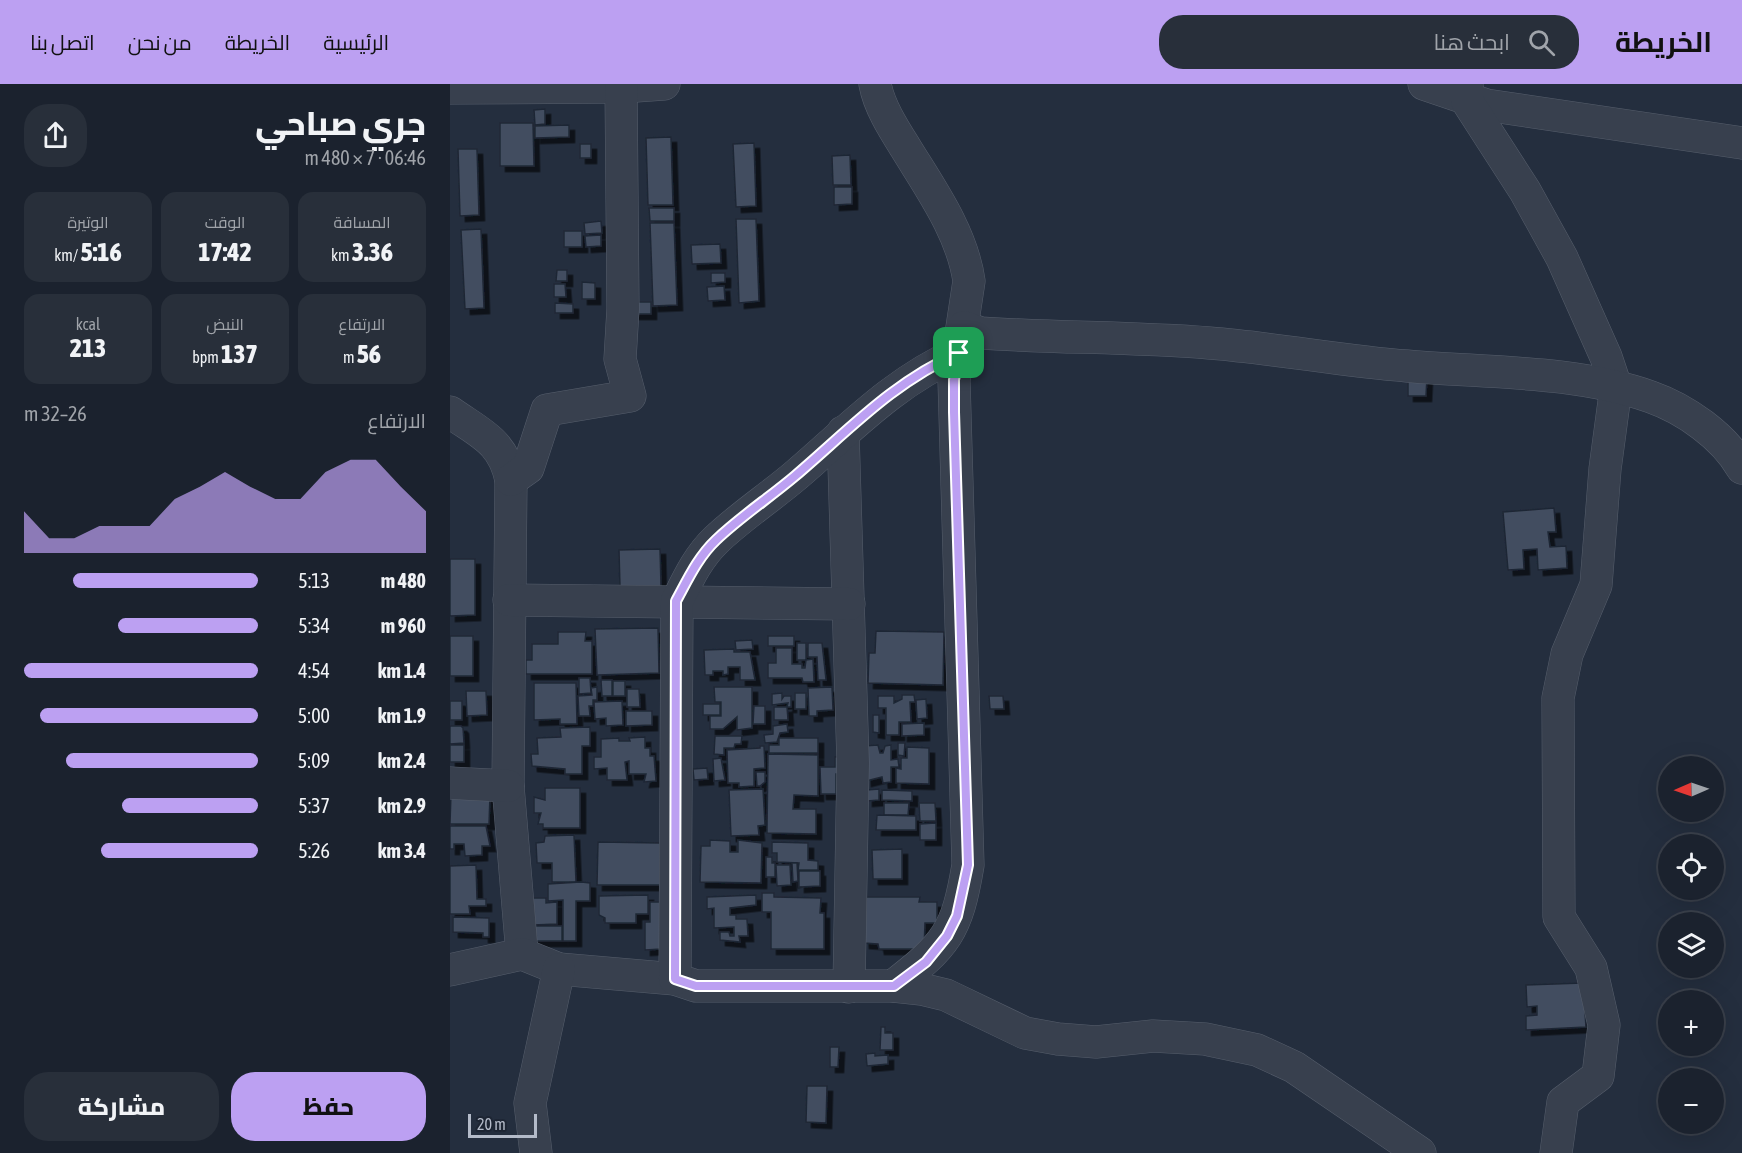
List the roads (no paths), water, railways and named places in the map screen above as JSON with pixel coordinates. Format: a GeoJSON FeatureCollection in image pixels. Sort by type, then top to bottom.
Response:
{"type":"FeatureCollection","features":[{"type":"Feature","properties":{"kind":"street"},"geometry":{"type":"LineString","coordinates":[[450,88],[664,84]]}},
{"type":"Feature","properties":{"kind":"street"},"geometry":{"type":"LineString","coordinates":[[875,84],[880,101],[897,135],[954,231],[969,281],[962,340],[954,380],[968,865],[957,916],[947,936],[926,962],[894,986]]}},
{"type":"Feature","properties":{"kind":"street"},"geometry":{"type":"LineString","coordinates":[[1424,84],[1742,142]]}},
{"type":"Feature","properties":{"kind":"street"},"geometry":{"type":"LineString","coordinates":[[511,480],[528,468],[547,410],[630,396],[620,359],[623,309],[622,86]]}},
{"type":"Feature","properties":{"kind":"street"},"geometry":{"type":"LineString","coordinates":[[1467,92],[1526,191],[1562,258],[1606,357],[1616,387],[1605,469],[1596,585],[1560,674],[1558,698],[1559,917],[1591,968],[1604,1026],[1598,1076],[1563,1102],[1556,1153]]}},
{"type":"Feature","properties":{"kind":"street"},"geometry":{"type":"LineString","coordinates":[[675,979],[676,601],[696,563],[716,539],[757,508],[893,389],[932,365],[962,340],[981,333],[1208,343],[1404,366],[1547,377],[1616,387],[1652,397],[1676,409],[1722,440],[1742,468]]}},
{"type":"Feature","properties":{"kind":"street"},"geometry":{"type":"LineString","coordinates":[[450,412],[493,442],[506,459],[511,480],[508,786],[522,954]]}},
{"type":"Feature","properties":{"kind":"street"},"geometry":{"type":"LineString","coordinates":[[843,432],[853,763],[849,987]]}},
{"type":"Feature","properties":{"kind":"street"},"geometry":{"type":"LineString","coordinates":[[509,600],[849,604]]}},
{"type":"Feature","properties":{"kind":"street"},"geometry":{"type":"LineString","coordinates":[[450,783],[508,786]]}},
{"type":"Feature","properties":{"kind":"street"},"geometry":{"type":"LineString","coordinates":[[450,970],[522,954],[559,969],[675,979],[696,986],[894,986],[946,995],[1025,1032],[1058,1039],[1095,1042],[1153,1036],[1204,1039],[1257,1050],[1294,1067],[1328,1088],[1420,1153]]}},
{"type":"Feature","properties":{"kind":"street"},"geometry":{"type":"LineString","coordinates":[[536,1153],[530,1103],[559,969]]}}]}
